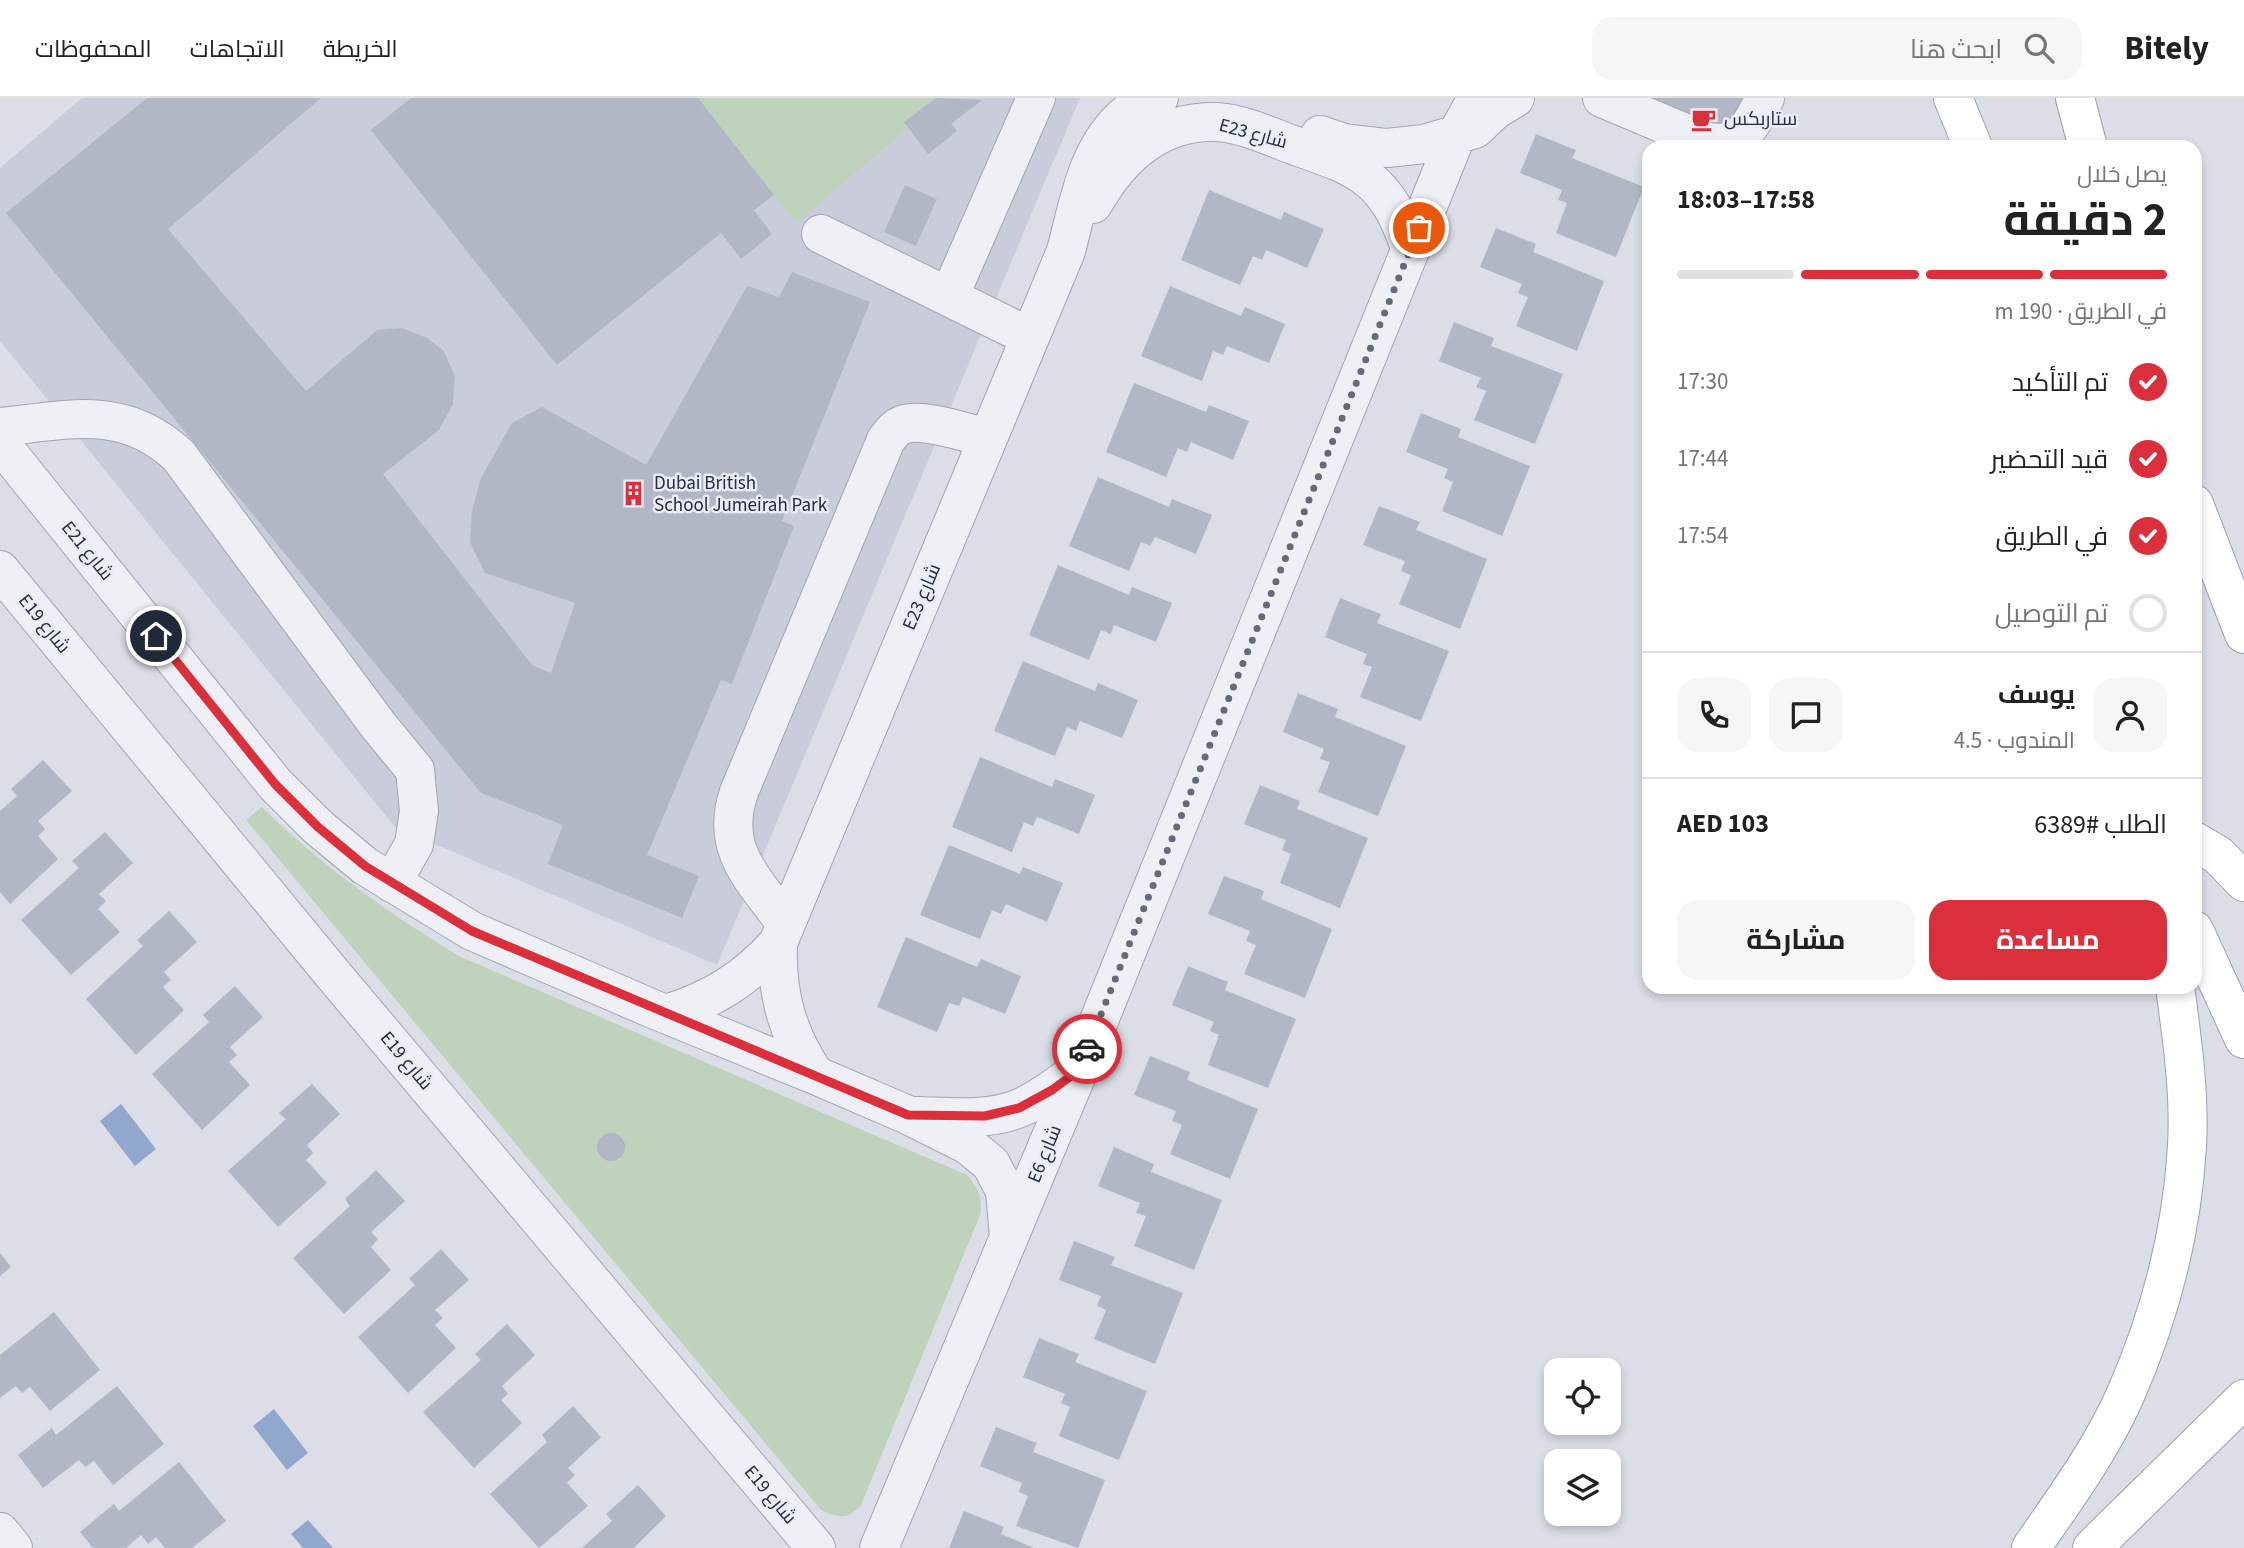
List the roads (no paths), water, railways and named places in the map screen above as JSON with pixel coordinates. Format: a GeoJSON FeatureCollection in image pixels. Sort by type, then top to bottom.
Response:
{"type":"FeatureCollection","features":[{"type":"Feature","properties":{"kind":"main road"},"geometry":{"type":"LineString","coordinates":[[1953,98],[1971,140]]}},
{"type":"Feature","properties":{"kind":"main road"},"geometry":{"type":"LineString","coordinates":[[1968,98],[1973,140]]}},
{"type":"Feature","properties":{"kind":"main road"},"geometry":{"type":"LineString","coordinates":[[2202,525],[2244,634]]}},
{"type":"Feature","properties":{"kind":"main road"},"geometry":{"type":"LineString","coordinates":[[2202,846],[2218,855],[2244,882]]}},
{"type":"Feature","properties":{"kind":"main road"},"geometry":{"type":"LineString","coordinates":[[2202,947],[2244,1039]]}},
{"type":"Feature","properties":{"kind":"main road"},"geometry":{"type":"LineString","coordinates":[[2031,1548],[2080,1477],[2123,1400],[2159,1308],[2177,1233],[2187,1145],[2185,1057],[2176,994]]}},
{"type":"Feature","properties":{"kind":"main road"},"geometry":{"type":"LineString","coordinates":[[2092,1548],[2244,1399]]}},
{"type":"Feature","properties":{"kind":"main road"},"geometry":{"type":"LineString","coordinates":[[2207,1435],[2244,1421]]}},
{"type":"Feature","properties":{"kind":"street"},"geometry":{"type":"LineString","coordinates":[[938,292],[1010,98]]}},
{"type":"Feature","properties":{"kind":"street"},"geometry":{"type":"LineString","coordinates":[[938,292],[1036,98]]}},
{"type":"Feature","properties":{"kind":"street","name":"E23 شارع"},"geometry":{"type":"LineString","coordinates":[[1066,251],[1087,175],[1101,146],[1131,111],[1160,98]]}},
{"type":"Feature","properties":{"kind":"street","name":"E23 شارع"},"geometry":{"type":"LineString","coordinates":[[1231,98],[1327,138],[1352,145],[1387,148],[1424,144],[1457,134]]}},
{"type":"Feature","properties":{"kind":"street"},"geometry":{"type":"LineString","coordinates":[[1602,98],[1702,140]]}},
{"type":"Feature","properties":{"kind":"street"},"geometry":{"type":"LineString","coordinates":[[1736,140],[1750,126],[1765,98]]}},
{"type":"Feature","properties":{"kind":"street","name":"E6 شارع"},"geometry":{"type":"LineString","coordinates":[[879,1548],[1079,1070],[1457,134],[1498,101]]}},
{"type":"Feature","properties":{"kind":"street","name":"E23 شارع"},"geometry":{"type":"LineString","coordinates":[[666,1014],[694,1006],[730,986],[761,962],[782,934],[1066,251],[1107,179],[1123,161],[1149,139],[1180,126],[1216,122],[1247,129],[1351,165],[1387,199],[1397,214],[1410,248]]}},
{"type":"Feature","properties":{"kind":"street"},"geometry":{"type":"LineString","coordinates":[[1387,148],[1421,159],[1439,180]]}},
{"type":"Feature","properties":{"kind":"street"},"geometry":{"type":"LineString","coordinates":[[1351,165],[1387,178],[1439,180]]}},
{"type":"Feature","properties":{"kind":"street"},"geometry":{"type":"LineString","coordinates":[[821,234],[1030,337]]}},
{"type":"Feature","properties":{"kind":"street"},"geometry":{"type":"LineString","coordinates":[[0,427],[105,419],[146,431],[164,442],[179,456],[378,725],[415,770],[419,811],[414,844],[392,883]]}},
{"type":"Feature","properties":{"kind":"street"},"geometry":{"type":"LineString","coordinates":[[782,934],[736,849],[732,829],[733,810],[739,792],[886,440],[894,430],[904,424],[922,423],[988,438]]}},
{"type":"Feature","properties":{"kind":"street","name":"E21 شارع"},"geometry":{"type":"LineString","coordinates":[[0,443],[275,784],[318,827],[365,866],[472,931],[908,1115],[968,1145],[991,1164],[1005,1191],[1009,1241]]}},
{"type":"Feature","properties":{"kind":"street","name":"E19 شارع"},"geometry":{"type":"LineString","coordinates":[[0,570],[346,990],[816,1548]]}},
{"type":"Feature","properties":{"kind":"street","name":"E23 شارع"},"geometry":{"type":"LineString","coordinates":[[782,934],[777,971],[787,1024],[799,1051],[815,1075]]}},
{"type":"Feature","properties":{"kind":"street","name":"E21 شارع"},"geometry":{"type":"LineString","coordinates":[[908,1115],[985,1116],[1019,1108],[1052,1090],[1079,1070]]}},
{"type":"Feature","properties":{"kind":"street"},"geometry":{"type":"LineString","coordinates":[[0,1532],[13,1548]]}},
{"type":"Feature","properties":{"kind":"water"},"geometry":{"type":"Polygon","coordinates":[[[121,1104],[156,1149],[135,1166],[100,1121],[121,1104]]]}},
{"type":"Feature","properties":{"kind":"water"},"geometry":{"type":"Polygon","coordinates":[[[274,1409],[308,1453],[287,1470],[253,1426],[274,1409]]]}},
{"type":"Feature","properties":{"kind":"water"},"geometry":{"type":"Polygon","coordinates":[[[308,1520],[333,1548],[303,1548],[291,1534],[308,1520]]]}},
{"type":"Feature","properties":{"kind":"place","name":"ستاربكس"},"geometry":{"type":"Point","coordinates":[1704,119]}},
{"type":"Feature","properties":{"kind":"place","name":"Dubai British School Jumeirah Park"},"geometry":{"type":"Point","coordinates":[634,494]}}]}
